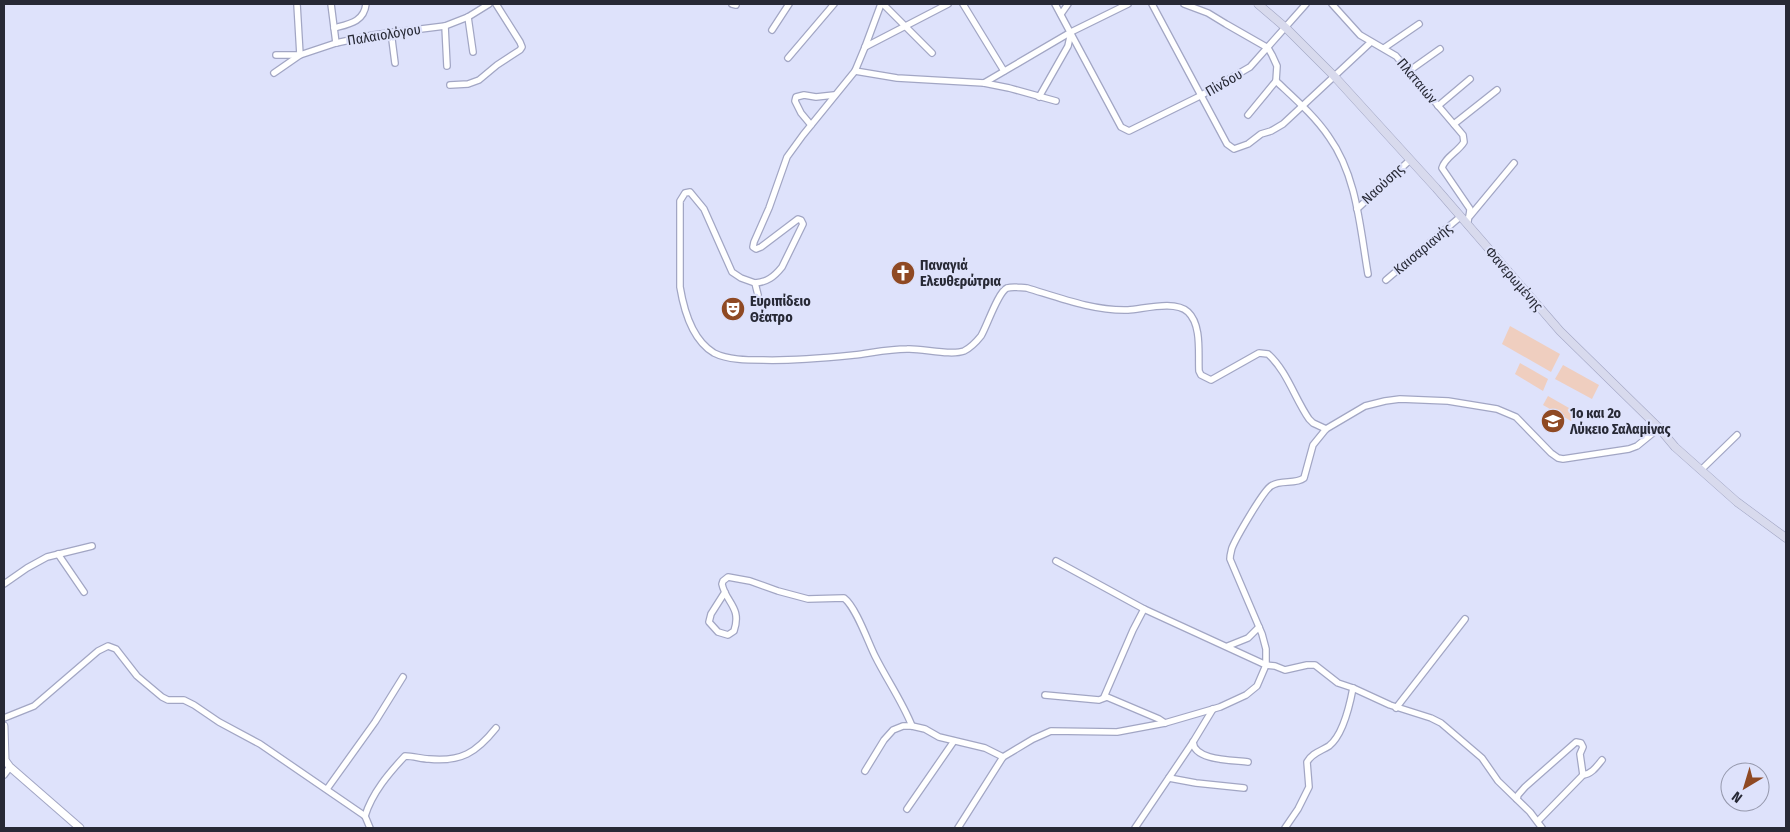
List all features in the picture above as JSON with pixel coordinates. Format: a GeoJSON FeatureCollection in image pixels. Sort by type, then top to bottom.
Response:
{"type":"FeatureCollection","features":[{"type":"Feature","properties":{"kind":"main road","name":"Φανερωμένης"},"geometry":{"type":"LineString","coordinates":[[1258,4],[1286,28],[1334,76],[1560,331],[1700,470],[1738,502],[1786,538]]}},
{"type":"Feature","properties":{"kind":"street"},"geometry":{"type":"LineString","coordinates":[[274,73],[300,55],[297,4]]}},
{"type":"Feature","properties":{"kind":"street"},"geometry":{"type":"LineString","coordinates":[[331,4],[336,43]]}},
{"type":"Feature","properties":{"kind":"street"},"geometry":{"type":"LineString","coordinates":[[334,28],[351,24],[359,19],[364,12],[366,4]]}},
{"type":"Feature","properties":{"kind":"street","name":"Παλαιολόγου"},"geometry":{"type":"LineString","coordinates":[[276,54],[300,55],[336,43],[391,32],[445,26],[468,17],[489,4]]}},
{"type":"Feature","properties":{"kind":"street"},"geometry":{"type":"LineString","coordinates":[[450,85],[468,84],[479,80],[522,47],[496,4]]}},
{"type":"Feature","properties":{"kind":"street"},"geometry":{"type":"LineString","coordinates":[[772,30],[790,4]]}},
{"type":"Feature","properties":{"kind":"street"},"geometry":{"type":"LineString","coordinates":[[788,58],[834,4]]}},
{"type":"Feature","properties":{"kind":"street"},"geometry":{"type":"LineString","coordinates":[[932,53],[882,4],[855,71],[834,95],[787,157],[781,178],[753,247],[756,249],[761,247],[798,219],[803,224],[782,267],[766,282],[755,283],[741,278],[732,272],[704,209],[690,192],[685,193],[680,201],[680,287],[689,321],[701,342],[710,350],[722,356],[744,360],[818,359],[907,349],[963,351],[981,336],[996,303],[1006,288],[1016,287],[1027,288],[1095,307],[1121,310],[1168,306],[1186,310],[1192,317],[1196,328],[1199,371],[1201,375],[1210,380],[1259,353],[1268,354],[1274,359],[1286,378],[1309,419],[1326,429]]}},
{"type":"Feature","properties":{"kind":"street"},"geometry":{"type":"LineString","coordinates":[[865,47],[948,4]]}},
{"type":"Feature","properties":{"kind":"street"},"geometry":{"type":"LineString","coordinates":[[963,4],[1004,71]]}},
{"type":"Feature","properties":{"kind":"street"},"geometry":{"type":"LineString","coordinates":[[1039,97],[1068,46],[1071,32],[1055,4]]}},
{"type":"Feature","properties":{"kind":"street"},"geometry":{"type":"LineString","coordinates":[[1061,14],[1068,4]]}},
{"type":"Feature","properties":{"kind":"street"},"geometry":{"type":"LineString","coordinates":[[984,83],[1071,32],[1128,4]]}},
{"type":"Feature","properties":{"kind":"street"},"geometry":{"type":"LineString","coordinates":[[1152,4],[1200,96],[1227,144],[1234,150],[1283,124],[1371,42]]}},
{"type":"Feature","properties":{"kind":"street"},"geometry":{"type":"LineString","coordinates":[[1184,4],[1208,13],[1268,48],[1276,62],[1276,81],[1248,115]]}},
{"type":"Feature","properties":{"kind":"street","name":"Πίνδου"},"geometry":{"type":"LineString","coordinates":[[1071,32],[1121,127],[1129,131],[1200,96],[1250,68],[1306,4]]}},
{"type":"Feature","properties":{"kind":"street","name":"Πλαταιών"},"geometry":{"type":"LineString","coordinates":[[1332,4],[1360,35],[1396,56],[1454,124]]}},
{"type":"Feature","properties":{"kind":"street"},"geometry":{"type":"LineString","coordinates":[[468,17],[473,52]]}},
{"type":"Feature","properties":{"kind":"street"},"geometry":{"type":"LineString","coordinates":[[1384,48],[1419,24]]}},
{"type":"Feature","properties":{"kind":"street"},"geometry":{"type":"LineString","coordinates":[[445,26],[447,66]]}},
{"type":"Feature","properties":{"kind":"street"},"geometry":{"type":"LineString","coordinates":[[391,32],[395,63]]}},
{"type":"Feature","properties":{"kind":"street"},"geometry":{"type":"LineString","coordinates":[[1409,70],[1440,49]]}},
{"type":"Feature","properties":{"kind":"street"},"geometry":{"type":"LineString","coordinates":[[855,71],[897,78],[984,83],[1056,101]]}},
{"type":"Feature","properties":{"kind":"street"},"geometry":{"type":"LineString","coordinates":[[1438,106],[1470,79]]}},
{"type":"Feature","properties":{"kind":"street"},"geometry":{"type":"LineString","coordinates":[[1276,81],[1326,131],[1346,168],[1357,209],[1368,274]]}},
{"type":"Feature","properties":{"kind":"street"},"geometry":{"type":"LineString","coordinates":[[1470,216],[1470,209],[1442,168],[1443,162],[1464,142],[1463,135],[1454,124],[1497,90]]}},
{"type":"Feature","properties":{"kind":"street"},"geometry":{"type":"LineString","coordinates":[[811,125],[801,114],[795,100],[796,97],[804,95],[816,98],[834,95]]}},
{"type":"Feature","properties":{"kind":"street","name":"Ναούσης"},"geometry":{"type":"LineString","coordinates":[[1357,209],[1410,160]]}},
{"type":"Feature","properties":{"kind":"street"},"geometry":{"type":"LineString","coordinates":[[1468,225],[1467,222],[1470,216],[1514,162]]}},
{"type":"Feature","properties":{"kind":"street","name":"Καισαριανής"},"geometry":{"type":"LineString","coordinates":[[1386,280],[1460,217]]}},
{"type":"Feature","properties":{"kind":"street"},"geometry":{"type":"LineString","coordinates":[[755,283],[758,295]]}},
{"type":"Feature","properties":{"kind":"street"},"geometry":{"type":"LineString","coordinates":[[958,828],[1003,757],[1034,738],[1051,731],[1117,732],[1165,724],[1213,709],[1246,695],[1257,686],[1266,664],[1266,649],[1259,627],[1230,559],[1232,546],[1269,487],[1279,483],[1298,482],[1304,478],[1313,445],[1326,429],[1366,406],[1400,399],[1448,401],[1497,409],[1512,414],[1551,453],[1563,459],[1629,449],[1638,446],[1659,428]]}},
{"type":"Feature","properties":{"kind":"street"},"geometry":{"type":"LineString","coordinates":[[1700,470],[1737,435]]}},
{"type":"Feature","properties":{"kind":"street"},"geometry":{"type":"LineString","coordinates":[[4,584],[35,563],[58,554],[92,546]]}},
{"type":"Feature","properties":{"kind":"street"},"geometry":{"type":"LineString","coordinates":[[58,554],[84,592]]}},
{"type":"Feature","properties":{"kind":"street"},"geometry":{"type":"LineString","coordinates":[[1056,561],[1144,609],[1266,664],[1285,670],[1315,665],[1333,681],[1396,708],[1431,718],[1447,727],[1482,758],[1498,781],[1538,821],[1542,828]]}},
{"type":"Feature","properties":{"kind":"street"},"geometry":{"type":"LineString","coordinates":[[725,592],[711,614],[709,622],[718,632],[728,635],[734,631],[736,618],[735,609],[722,584],[728,577],[750,581],[808,599],[844,598],[853,608],[865,636],[905,709],[912,726]]}},
{"type":"Feature","properties":{"kind":"street"},"geometry":{"type":"LineString","coordinates":[[1045,695],[1099,700],[1104,697],[1144,609]]}},
{"type":"Feature","properties":{"kind":"street"},"geometry":{"type":"LineString","coordinates":[[1396,708],[1464,619]]}},
{"type":"Feature","properties":{"kind":"street"},"geometry":{"type":"LineString","coordinates":[[1228,646],[1248,638],[1259,627]]}},
{"type":"Feature","properties":{"kind":"street"},"geometry":{"type":"LineString","coordinates":[[4,718],[34,706],[98,651],[108,646],[116,649],[137,676],[162,697],[168,700],[184,700],[194,704],[219,722],[260,744],[365,816],[370,828]]}},
{"type":"Feature","properties":{"kind":"street"},"geometry":{"type":"LineString","coordinates":[[327,789],[375,722],[403,677]]}},
{"type":"Feature","properties":{"kind":"street"},"geometry":{"type":"LineString","coordinates":[[1285,828],[1298,809],[1309,787],[1307,762],[1313,754],[1334,741],[1347,715],[1353,688]]}},
{"type":"Feature","properties":{"kind":"street"},"geometry":{"type":"LineString","coordinates":[[1104,697],[1159,719],[1165,724]]}},
{"type":"Feature","properties":{"kind":"street"},"geometry":{"type":"LineString","coordinates":[[1135,828],[1213,709]]}},
{"type":"Feature","properties":{"kind":"street"},"geometry":{"type":"LineString","coordinates":[[4,726],[5,760],[10,768],[80,828]]}},
{"type":"Feature","properties":{"kind":"street"},"geometry":{"type":"LineString","coordinates":[[865,771],[884,740],[893,730],[904,726],[912,726],[954,741],[986,748],[1003,757]]}},
{"type":"Feature","properties":{"kind":"street"},"geometry":{"type":"LineString","coordinates":[[365,816],[370,801],[391,772],[406,756],[450,760],[459,758],[474,750],[496,728]]}},
{"type":"Feature","properties":{"kind":"street"},"geometry":{"type":"LineString","coordinates":[[907,809],[954,741]]}},
{"type":"Feature","properties":{"kind":"street"},"geometry":{"type":"LineString","coordinates":[[1193,742],[1197,751],[1212,758],[1248,762]]}},
{"type":"Feature","properties":{"kind":"street"},"geometry":{"type":"LineString","coordinates":[[1517,799],[1525,788],[1576,742],[1581,743],[1583,748],[1580,754],[1583,774]]}},
{"type":"Feature","properties":{"kind":"street"},"geometry":{"type":"LineString","coordinates":[[1538,821],[1583,774],[1593,771],[1602,760]]}},
{"type":"Feature","properties":{"kind":"street"},"geometry":{"type":"LineString","coordinates":[[4,775],[10,768]]}},
{"type":"Feature","properties":{"kind":"street"},"geometry":{"type":"LineString","coordinates":[[1169,778],[1244,788]]}},
{"type":"Feature","properties":{"kind":"shaded area"},"geometry":{"type":"Polygon","coordinates":[[[1510,326],[1560,354],[1551,372],[1502,344],[1510,326]]]}},
{"type":"Feature","properties":{"kind":"shaded area"},"geometry":{"type":"Polygon","coordinates":[[[1520,363],[1548,379],[1543,391],[1515,374],[1520,363]]]}},
{"type":"Feature","properties":{"kind":"shaded area"},"geometry":{"type":"Polygon","coordinates":[[[1563,365],[1599,385],[1592,399],[1555,379],[1563,365]]]}},
{"type":"Feature","properties":{"kind":"shaded area"},"geometry":{"type":"Polygon","coordinates":[[[1548,396],[1576,412],[1571,421],[1543,405],[1548,396]]]}},
{"type":"Feature","properties":{"kind":"place","name":"Παναγιά Ελευθερώτρια"},"geometry":{"type":"Point","coordinates":[903,273]}},
{"type":"Feature","properties":{"kind":"place","name":"Ευριπίδειο Θέατρο"},"geometry":{"type":"Point","coordinates":[733,309]}},
{"type":"Feature","properties":{"kind":"place","name":"1ο και 2ο Λύκειο Σαλαμίνας"},"geometry":{"type":"Point","coordinates":[1553,421]}}]}
